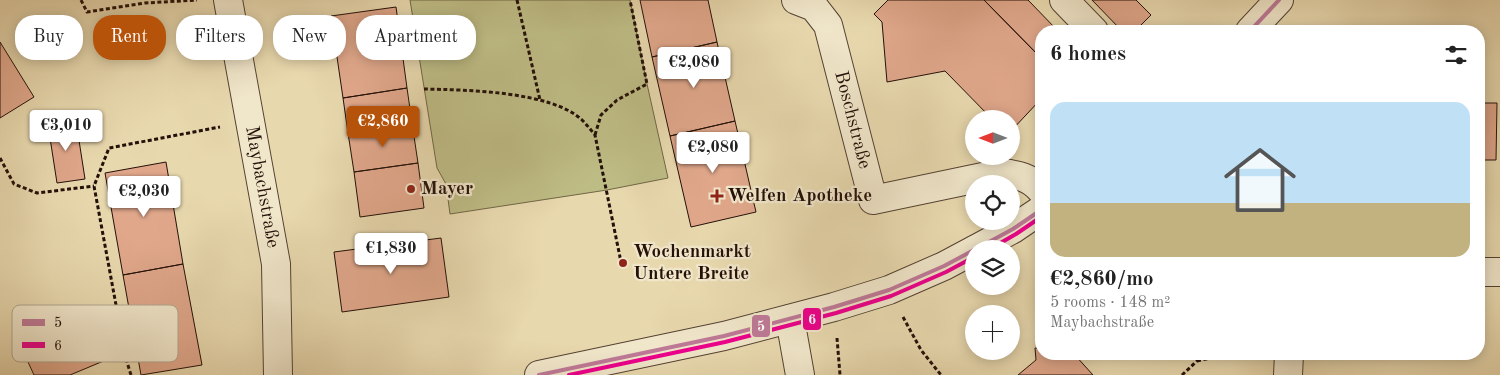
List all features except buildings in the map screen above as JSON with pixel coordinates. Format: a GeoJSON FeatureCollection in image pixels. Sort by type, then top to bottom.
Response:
{"type":"FeatureCollection","features":[{"type":"Feature","properties":{"kind":"street","name":"Maybachstraße"},"geometry":{"type":"LineString","coordinates":[[228,0],[276,264],[278,375]]}},
{"type":"Feature","properties":{"kind":"street","name":"Boschstraße"},"geometry":{"type":"LineString","coordinates":[[796,0],[814,7],[828,24],[873,200],[1002,173],[1027,178],[1035,185]]}},
{"type":"Feature","properties":{"kind":"street"},"geometry":{"type":"LineString","coordinates":[[1064,0],[1088,25]]}},
{"type":"Feature","properties":{"kind":"street"},"geometry":{"type":"LineString","coordinates":[[1256,25],[1279,0]]}},
{"type":"Feature","properties":{"kind":"street"},"geometry":{"type":"LineString","coordinates":[[991,240],[1035,214]]}},
{"type":"Feature","properties":{"kind":"street"},"geometry":{"type":"LineString","coordinates":[[539,375],[724,336],[790,319],[889,290],[944,266],[965,254]]}},
{"type":"Feature","properties":{"kind":"street"},"geometry":{"type":"LineString","coordinates":[[1485,272],[1500,272]]}},
{"type":"Feature","properties":{"kind":"street"},"geometry":{"type":"LineString","coordinates":[[790,319],[800,375]]}},
{"type":"Feature","properties":{"kind":"street"},"geometry":{"type":"LineString","coordinates":[[1288,375],[1289,360]]}},
{"type":"Feature","properties":{"kind":"path"},"geometry":{"type":"LineString","coordinates":[[81,0],[88,12],[145,3],[200,0]]}},
{"type":"Feature","properties":{"kind":"path"},"geometry":{"type":"LineString","coordinates":[[517,0],[540,100]]}},
{"type":"Feature","properties":{"kind":"path"},"geometry":{"type":"LineString","coordinates":[[595,135],[601,116],[617,100],[646,84],[630,0]]}},
{"type":"Feature","properties":{"kind":"path"},"geometry":{"type":"LineString","coordinates":[[424,89],[476,90],[540,100],[564,108],[582,119],[595,135],[621,262]]}},
{"type":"Feature","properties":{"kind":"path"},"geometry":{"type":"LineString","coordinates":[[116,305],[94,186],[108,148],[250,121]]}},
{"type":"Feature","properties":{"kind":"path"},"geometry":{"type":"LineString","coordinates":[[0,158],[14,184],[37,194],[94,186]]}},
{"type":"Feature","properties":{"kind":"path"},"geometry":{"type":"LineString","coordinates":[[889,290],[921,350],[941,375]]}},
{"type":"Feature","properties":{"kind":"path"},"geometry":{"type":"LineString","coordinates":[[1182,375],[1197,361],[1201,360]]}},
{"type":"Feature","properties":{"kind":"path"},"geometry":{"type":"LineString","coordinates":[[127,362],[132,375]]}},
{"type":"Feature","properties":{"kind":"shaded area"},"geometry":{"type":"Polygon","coordinates":[[[410,0],[630,0],[668,178],[607,190],[450,214],[446,184],[437,168],[420,60],[476,60],[476,15],[412,15],[410,0]]]}},
{"type":"Feature","properties":{"kind":"transit line","name":"5"},"geometry":{"type":"LineString","coordinates":[[1256,25],[1279,0]]}},
{"type":"Feature","properties":{"kind":"transit line","name":"5"},"geometry":{"type":"LineString","coordinates":[[993,240],[1035,214]]}},
{"type":"Feature","properties":{"kind":"transit line","name":"6"},"geometry":{"type":"LineString","coordinates":[[1006,240],[1035,221]]}},
{"type":"Feature","properties":{"kind":"transit line","name":"5"},"geometry":{"type":"LineString","coordinates":[[539,375],[724,336],[834,307],[889,290],[965,255]]}},
{"type":"Feature","properties":{"kind":"transit line","name":"6"},"geometry":{"type":"LineString","coordinates":[[569,375],[725,342],[836,313],[891,296],[965,262]]}},
{"type":"Feature","properties":{"kind":"place","name":"Mayer"},"geometry":{"type":"Point","coordinates":[411,189]}},
{"type":"Feature","properties":{"kind":"place","name":"Welfen Apotheke"},"geometry":{"type":"Point","coordinates":[717,196]}},
{"type":"Feature","properties":{"kind":"place","name":"Wochenmarkt Untere Breite"},"geometry":{"type":"Point","coordinates":[623,263]}}]}
